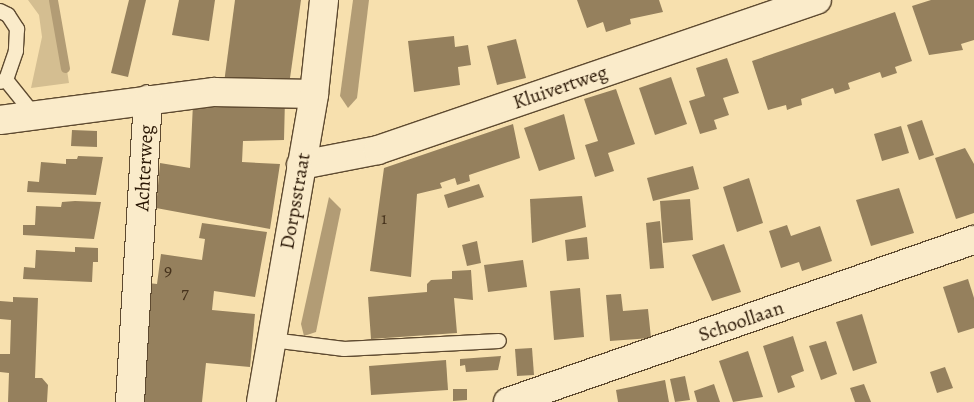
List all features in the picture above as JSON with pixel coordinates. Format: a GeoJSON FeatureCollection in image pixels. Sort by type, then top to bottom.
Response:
{"type":"FeatureCollection","features":[{"type":"Feature","properties":{"kind":"street","name":"Dorpsstraat"},"geometry":{"type":"LineString","coordinates":[[261,402],[314,94],[324,0]]}},
{"type":"Feature","properties":{"kind":"street","name":"Kluivertweg"},"geometry":{"type":"LineString","coordinates":[[301,165],[378,150],[804,2]]}},
{"type":"Feature","properties":{"kind":"street","name":"Achterweg"},"geometry":{"type":"LineString","coordinates":[[130,402],[148,100],[214,92],[314,94]]}},
{"type":"Feature","properties":{"kind":"street"},"geometry":{"type":"LineString","coordinates":[[0,120],[35,117],[148,100]]}},
{"type":"Feature","properties":{"kind":"street","name":"Schoollaan"},"geometry":{"type":"LineString","coordinates":[[508,402],[974,240]]}},
{"type":"Feature","properties":{"kind":"lane"},"geometry":{"type":"LineString","coordinates":[[0,11],[8,15],[18,30],[16,51],[3,81],[35,117]]}},
{"type":"Feature","properties":{"kind":"lane"},"geometry":{"type":"LineString","coordinates":[[272,340],[344,348],[499,341]]}},
{"type":"Feature","properties":{"kind":"shaded area"},"geometry":{"type":"Polygon","coordinates":[[[28,0],[56,0],[69,83],[31,88],[42,37],[39,15],[28,0]]]}},
{"type":"Feature","properties":{"kind":"shaded area"},"geometry":{"type":"Polygon","coordinates":[[[353,0],[369,0],[357,98],[348,108],[340,96],[353,0]]]}},
{"type":"Feature","properties":{"kind":"shaded area"},"geometry":{"type":"Polygon","coordinates":[[[329,197],[341,209],[316,332],[304,336],[301,324],[329,197]]]}},
{"type":"Feature","properties":{"kind":"building"},"geometry":{"type":"Polygon","coordinates":[[[129,0],[146,0],[128,77],[111,73],[129,0]]]}},
{"type":"Feature","properties":{"kind":"building"},"geometry":{"type":"Polygon","coordinates":[[[179,0],[215,0],[209,41],[172,35],[179,0]]]}},
{"type":"Feature","properties":{"kind":"building"},"geometry":{"type":"Polygon","coordinates":[[[235,0],[301,0],[290,78],[224,83],[235,0]]]}},
{"type":"Feature","properties":{"kind":"building"},"geometry":{"type":"Polygon","coordinates":[[[577,0],[659,0],[663,12],[630,19],[631,24],[606,32],[603,22],[587,28],[577,0]]]}},
{"type":"Feature","properties":{"kind":"building"},"geometry":{"type":"Polygon","coordinates":[[[931,0],[974,0],[974,40],[961,44],[963,50],[929,55],[912,6],[931,0]]]}},
{"type":"Feature","properties":{"kind":"building"},"geometry":{"type":"Polygon","coordinates":[[[895,12],[912,61],[895,67],[897,73],[882,78],[880,72],[848,83],[850,89],[835,94],[833,88],[801,99],[802,105],[787,110],[786,105],[768,110],[752,61],[895,12]]]}},
{"type":"Feature","properties":{"kind":"building"},"geometry":{"type":"Polygon","coordinates":[[[454,36],[455,47],[468,45],[471,65],[458,67],[460,85],[414,92],[408,41],[454,36]]]}},
{"type":"Feature","properties":{"kind":"building"},"geometry":{"type":"Polygon","coordinates":[[[516,39],[526,78],[497,85],[487,46],[516,39]]]}},
{"type":"Feature","properties":{"kind":"building"},"geometry":{"type":"Polygon","coordinates":[[[727,58],[739,93],[723,98],[729,115],[714,120],[717,129],[700,134],[689,101],[705,96],[696,68],[727,58]]]}},
{"type":"Feature","properties":{"kind":"building"},"geometry":{"type":"Polygon","coordinates":[[[671,77],[687,124],[655,135],[639,88],[671,77]]]}},
{"type":"Feature","properties":{"kind":"building"},"geometry":{"type":"Polygon","coordinates":[[[616,89],[635,144],[608,153],[614,171],[595,177],[585,145],[598,141],[584,99],[616,89]]]}},
{"type":"Feature","properties":{"kind":"building"},"geometry":{"type":"Polygon","coordinates":[[[285,99],[284,140],[243,141],[242,162],[280,164],[270,229],[156,208],[160,163],[190,168],[193,103],[285,99]]]}},
{"type":"Feature","properties":{"kind":"building"},"geometry":{"type":"Polygon","coordinates":[[[564,114],[575,159],[539,171],[524,128],[564,114]]]}},
{"type":"Feature","properties":{"kind":"building"},"geometry":{"type":"Polygon","coordinates":[[[922,120],[934,155],[919,160],[907,125],[922,120]]]}},
{"type":"Feature","properties":{"kind":"building"},"geometry":{"type":"Polygon","coordinates":[[[513,124],[520,158],[469,175],[470,181],[457,185],[455,178],[440,183],[442,188],[417,194],[411,277],[370,271],[384,168],[513,124]]]}},
{"type":"Feature","properties":{"kind":"building"},"geometry":{"type":"Polygon","coordinates":[[[901,126],[909,153],[882,161],[874,134],[901,126]]]}},
{"type":"Feature","properties":{"kind":"building"},"geometry":{"type":"Polygon","coordinates":[[[72,130],[97,131],[97,147],[71,146],[72,130]]]}},
{"type":"Feature","properties":{"kind":"building"},"geometry":{"type":"Polygon","coordinates":[[[965,148],[974,164],[974,213],[956,219],[935,158],[965,148]]]}},
{"type":"Feature","properties":{"kind":"building"},"geometry":{"type":"Polygon","coordinates":[[[78,156],[103,157],[96,195],[27,192],[28,181],[39,182],[41,162],[66,164],[66,159],[77,159],[78,156]]]}},
{"type":"Feature","properties":{"kind":"building"},"geometry":{"type":"Polygon","coordinates":[[[693,166],[699,189],[653,201],[647,178],[693,166]]]}},
{"type":"Feature","properties":{"kind":"building"},"geometry":{"type":"Polygon","coordinates":[[[749,178],[763,223],[737,232],[723,187],[749,178]]]}},
{"type":"Feature","properties":{"kind":"building"},"geometry":{"type":"Polygon","coordinates":[[[479,184],[484,197],[448,208],[444,195],[479,184]]]}},
{"type":"Feature","properties":{"kind":"building"},"geometry":{"type":"Polygon","coordinates":[[[899,188],[914,233],[871,246],[856,200],[899,188]]]}},
{"type":"Feature","properties":{"kind":"building"},"geometry":{"type":"Polygon","coordinates":[[[582,196],[586,227],[532,243],[530,199],[582,196]]]}},
{"type":"Feature","properties":{"kind":"building"},"geometry":{"type":"Polygon","coordinates":[[[690,199],[693,240],[663,243],[660,201],[690,199]]]}},
{"type":"Feature","properties":{"kind":"building"},"geometry":{"type":"Polygon","coordinates":[[[62,202],[101,202],[94,239],[23,235],[23,225],[35,225],[36,206],[61,207],[62,202]]]}},
{"type":"Feature","properties":{"kind":"building"},"geometry":{"type":"Polygon","coordinates":[[[660,221],[664,268],[650,269],[646,223],[660,221]]]}},
{"type":"Feature","properties":{"kind":"building"},"geometry":{"type":"Polygon","coordinates":[[[202,223],[267,232],[255,297],[214,291],[212,310],[255,314],[250,367],[206,363],[202,402],[136,402],[148,283],[157,284],[161,254],[202,260],[205,239],[199,238],[202,223]]]}},
{"type":"Feature","properties":{"kind":"building"},"geometry":{"type":"Polygon","coordinates":[[[787,225],[791,236],[820,226],[832,261],[802,271],[799,262],[781,268],[769,231],[787,225]]]}},
{"type":"Feature","properties":{"kind":"building"},"geometry":{"type":"Polygon","coordinates":[[[587,237],[589,259],[567,261],[565,240],[587,237]]]}},
{"type":"Feature","properties":{"kind":"building"},"geometry":{"type":"Polygon","coordinates":[[[477,241],[481,263],[467,266],[462,245],[477,241]]]}},
{"type":"Feature","properties":{"kind":"building"},"geometry":{"type":"Polygon","coordinates":[[[724,244],[741,292],[712,301],[692,255],[724,244]]]}},
{"type":"Feature","properties":{"kind":"building"},"geometry":{"type":"Polygon","coordinates":[[[75,247],[98,248],[98,262],[93,262],[92,282],[23,279],[24,267],[35,268],[36,250],[75,252],[75,247]]]}},
{"type":"Feature","properties":{"kind":"building"},"geometry":{"type":"Polygon","coordinates":[[[523,260],[527,287],[488,292],[484,265],[523,260]]]}},
{"type":"Feature","properties":{"kind":"building"},"geometry":{"type":"Polygon","coordinates":[[[471,270],[473,300],[454,298],[457,333],[371,339],[368,297],[427,292],[427,284],[431,280],[452,279],[452,271],[471,270]]]}},
{"type":"Feature","properties":{"kind":"building"},"geometry":{"type":"Polygon","coordinates":[[[968,279],[974,298],[974,328],[958,333],[943,287],[968,279]]]}},
{"type":"Feature","properties":{"kind":"building"},"geometry":{"type":"Polygon","coordinates":[[[580,288],[584,337],[554,340],[550,291],[580,288]]]}},
{"type":"Feature","properties":{"kind":"building"},"geometry":{"type":"Polygon","coordinates":[[[621,294],[623,311],[648,309],[651,338],[610,341],[606,295],[621,294]]]}},
{"type":"Feature","properties":{"kind":"building"},"geometry":{"type":"Polygon","coordinates":[[[13,297],[38,298],[35,378],[42,378],[48,385],[47,402],[8,402],[9,373],[0,372],[0,354],[10,354],[11,320],[0,319],[0,301],[13,302],[13,297]]]}},
{"type":"Feature","properties":{"kind":"building"},"geometry":{"type":"Polygon","coordinates":[[[862,314],[877,363],[853,371],[836,322],[862,314]]]}},
{"type":"Feature","properties":{"kind":"building"},"geometry":{"type":"Polygon","coordinates":[[[793,336],[804,371],[791,376],[795,387],[778,393],[763,346],[793,336]]]}},
{"type":"Feature","properties":{"kind":"building"},"geometry":{"type":"Polygon","coordinates":[[[826,341],[837,374],[821,380],[809,346],[826,341]]]}},
{"type":"Feature","properties":{"kind":"building"},"geometry":{"type":"Polygon","coordinates":[[[532,348],[534,375],[517,376],[515,349],[532,348]]]}},
{"type":"Feature","properties":{"kind":"building"},"geometry":{"type":"Polygon","coordinates":[[[748,351],[763,397],[733,402],[719,361],[748,351]]]}},
{"type":"Feature","properties":{"kind":"building"},"geometry":{"type":"Polygon","coordinates":[[[501,356],[498,370],[466,372],[465,365],[460,366],[460,359],[501,356]]]}},
{"type":"Feature","properties":{"kind":"building"},"geometry":{"type":"Polygon","coordinates":[[[446,360],[448,390],[371,395],[369,366],[446,360]]]}},
{"type":"Feature","properties":{"kind":"building"},"geometry":{"type":"Polygon","coordinates":[[[945,367],[953,388],[937,393],[930,372],[945,367]]]}},
{"type":"Feature","properties":{"kind":"building"},"geometry":{"type":"Polygon","coordinates":[[[685,376],[690,400],[675,402],[670,379],[685,376]]]}},
{"type":"Feature","properties":{"kind":"building"},"geometry":{"type":"Polygon","coordinates":[[[665,380],[669,402],[618,402],[616,390],[665,380]]]}},
{"type":"Feature","properties":{"kind":"building"},"geometry":{"type":"Polygon","coordinates":[[[714,384],[720,402],[697,402],[694,391],[714,384]]]}},
{"type":"Feature","properties":{"kind":"building"},"geometry":{"type":"Polygon","coordinates":[[[864,384],[871,402],[855,402],[850,388],[864,384]]]}},
{"type":"Feature","properties":{"kind":"building"},"geometry":{"type":"Polygon","coordinates":[[[453,389],[467,389],[467,400],[453,401],[453,389]]]}},
{"type":"Feature","properties":{"kind":"waterway"},"geometry":{"type":"LineString","coordinates":[[53,0],[65,68]]}}]}
